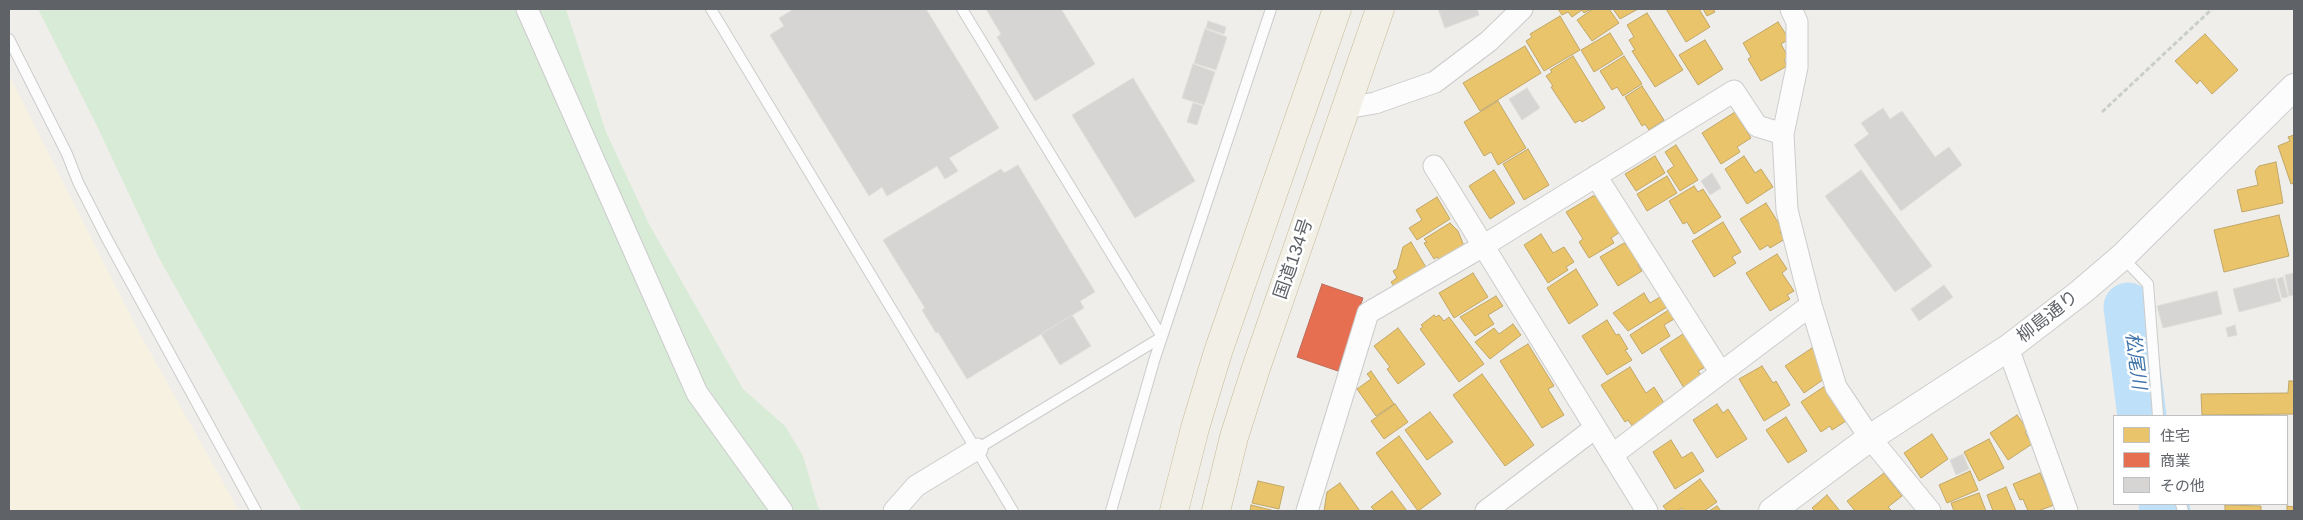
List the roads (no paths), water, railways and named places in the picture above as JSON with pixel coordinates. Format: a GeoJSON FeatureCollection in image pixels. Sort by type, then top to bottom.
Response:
{"type":"FeatureCollection","features":[{"type":"Feature","properties":{"kind":"highway"},"geometry":{"type":"LineString","coordinates":[[1174,511],[1195,428],[1218,352],[1337,9]]}},
{"type":"Feature","properties":{"kind":"highway","name":"国道134号"},"geometry":{"type":"LineString","coordinates":[[1216,511],[1234,436],[1256,368],[1380,9]]}},
{"type":"Feature","properties":{"kind":"street"},"geometry":{"type":"LineString","coordinates":[[527,9],[697,393],[782,511]]}},
{"type":"Feature","properties":{"kind":"street"},"geometry":{"type":"LineString","coordinates":[[1346,108],[1376,103],[1435,82],[1489,42],[1522,9]]}},
{"type":"Feature","properties":{"kind":"street"},"geometry":{"type":"LineString","coordinates":[[1791,9],[1796,22],[1797,67],[1783,134],[1787,210],[1811,305],[1836,387],[1870,438],[1930,511]]}},
{"type":"Feature","properties":{"kind":"street","name":"柳島通り"},"geometry":{"type":"LineString","coordinates":[[1772,511],[1870,438],[2008,348],[2074,298],[2122,257],[2294,87]]}},
{"type":"Feature","properties":{"kind":"street"},"geometry":{"type":"LineString","coordinates":[[1307,511],[1368,314],[1734,91],[1757,126],[1783,134]]}},
{"type":"Feature","properties":{"kind":"street"},"geometry":{"type":"LineString","coordinates":[[1434,166],[1647,511]]}},
{"type":"Feature","properties":{"kind":"street"},"geometry":{"type":"LineString","coordinates":[[1596,176],[1720,373]]}},
{"type":"Feature","properties":{"kind":"street"},"geometry":{"type":"LineString","coordinates":[[1612,455],[1811,305]]}},
{"type":"Feature","properties":{"kind":"street"},"geometry":{"type":"LineString","coordinates":[[2008,348],[2067,511]]}},
{"type":"Feature","properties":{"kind":"street"},"geometry":{"type":"LineString","coordinates":[[1486,511],[1595,428]]}},
{"type":"Feature","properties":{"kind":"street"},"geometry":{"type":"LineString","coordinates":[[894,511],[916,486],[976,450]]}},
{"type":"Feature","properties":{"kind":"lane"},"geometry":{"type":"LineString","coordinates":[[711,9],[1013,511]]}},
{"type":"Feature","properties":{"kind":"lane"},"geometry":{"type":"LineString","coordinates":[[962,9],[1162,337]]}},
{"type":"Feature","properties":{"kind":"lane"},"geometry":{"type":"LineString","coordinates":[[1111,511],[1162,337],[1271,9]]}},
{"type":"Feature","properties":{"kind":"lane"},"geometry":{"type":"LineString","coordinates":[[9,39],[106,236],[256,511]]}},
{"type":"Feature","properties":{"kind":"lane"},"geometry":{"type":"LineString","coordinates":[[2122,257],[2148,284],[2158,415]]}},
{"type":"Feature","properties":{"kind":"lane"},"geometry":{"type":"LineString","coordinates":[[976,450],[1162,337]]}},
{"type":"Feature","properties":{"kind":"waterway","name":"松尾川"},"geometry":{"type":"LineString","coordinates":[[2128,307],[2142,415]]}},
{"type":"Feature","properties":{"kind":"waterway","name":"松尾川"},"geometry":{"type":"LineString","coordinates":[[2163,505],[2166,511]]}}]}
